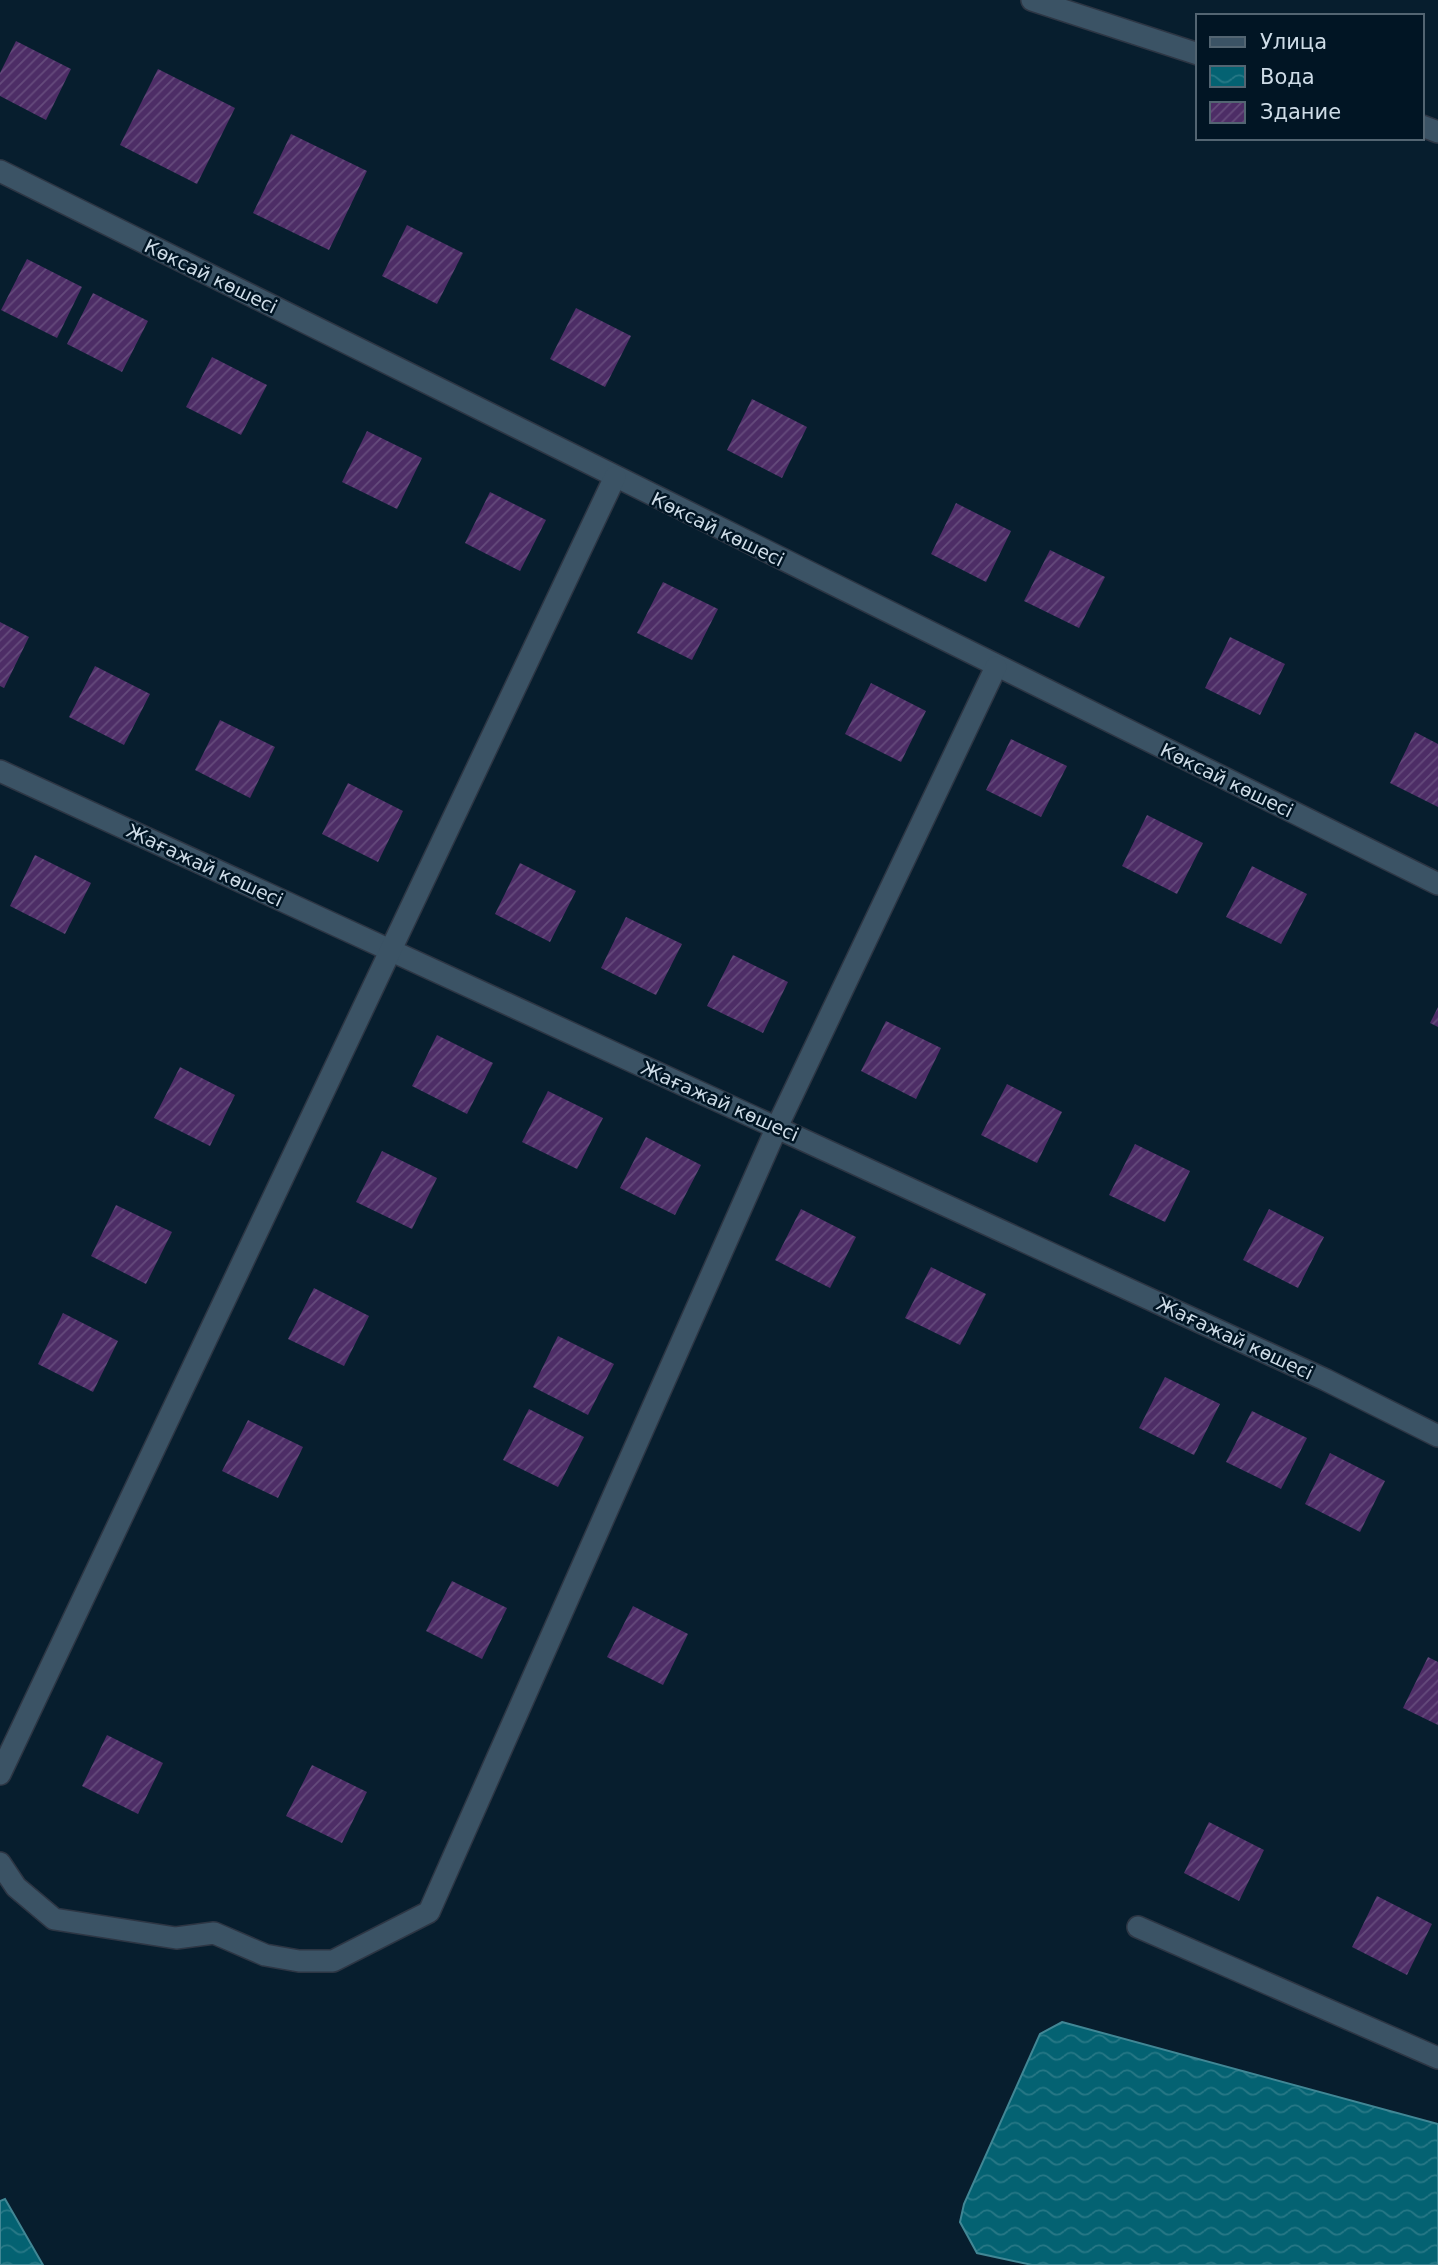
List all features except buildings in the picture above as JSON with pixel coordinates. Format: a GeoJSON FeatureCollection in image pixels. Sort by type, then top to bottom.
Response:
{"type":"FeatureCollection","features":[{"type":"Feature","properties":{"kind":"street"},"geometry":{"type":"LineString","coordinates":[[1031,0],[1196,53]]}},
{"type":"Feature","properties":{"kind":"street","name":"Көксай көшесі"},"geometry":{"type":"LineString","coordinates":[[0,172],[1438,884]]}},
{"type":"Feature","properties":{"kind":"street"},"geometry":{"type":"LineString","coordinates":[[0,1774],[615,477]]}},
{"type":"Feature","properties":{"kind":"street"},"geometry":{"type":"LineString","coordinates":[[0,1863],[16,1887],[54,1919],[176,1938],[214,1933],[265,1955],[299,1961],[333,1961],[429,1912],[777,1127],[996,667]]}},
{"type":"Feature","properties":{"kind":"street","name":"Жағажай көшесі"},"geometry":{"type":"LineString","coordinates":[[0,771],[1326,1380],[1438,1436]]}},
{"type":"Feature","properties":{"kind":"street"},"geometry":{"type":"LineString","coordinates":[[1138,1927],[1438,2058]]}},
{"type":"Feature","properties":{"kind":"water"},"geometry":{"type":"Polygon","coordinates":[[[1062,2022],[1438,2124],[1438,2265],[1032,2265],[977,2253],[960,2222],[964,2204],[1040,2034],[1062,2022]]]}},
{"type":"Feature","properties":{"kind":"water"},"geometry":{"type":"Polygon","coordinates":[[[5,2199],[43,2265],[0,2265],[0,2201],[5,2199]]]}}]}
